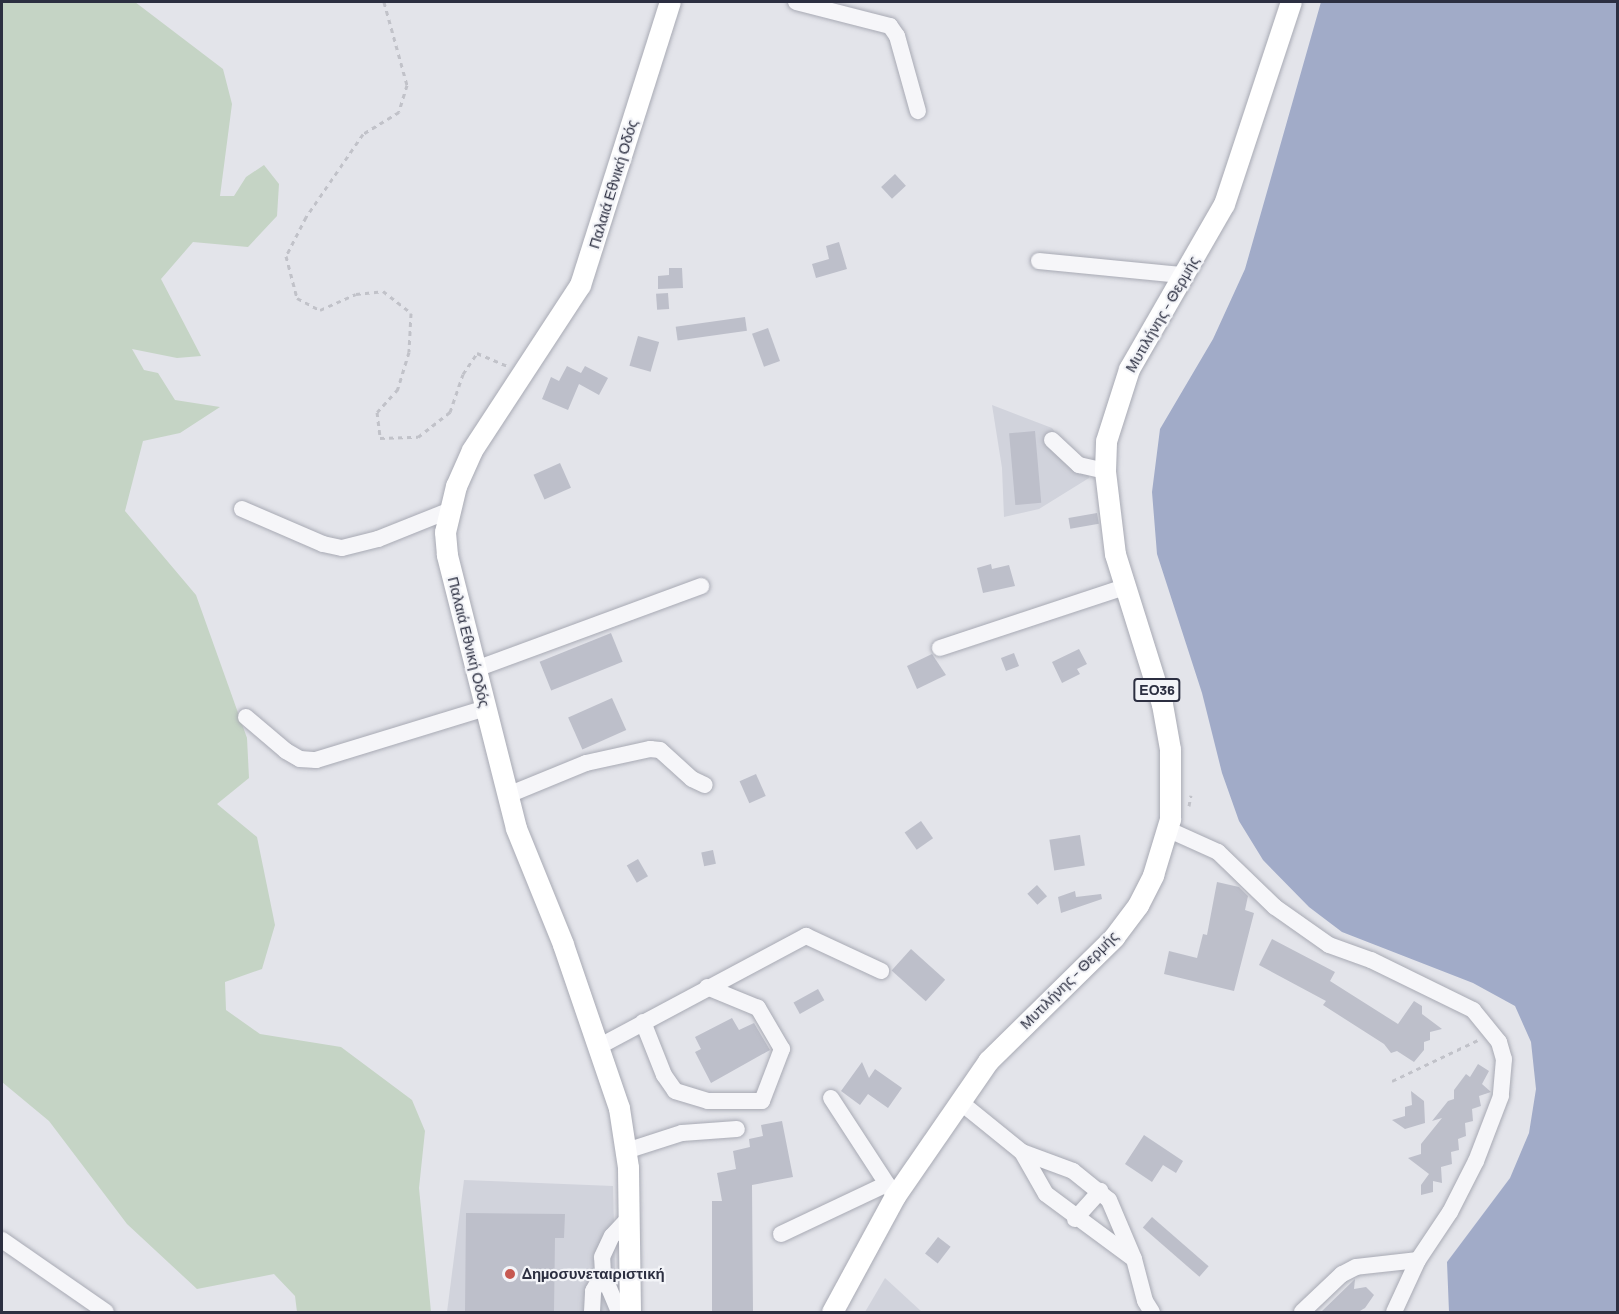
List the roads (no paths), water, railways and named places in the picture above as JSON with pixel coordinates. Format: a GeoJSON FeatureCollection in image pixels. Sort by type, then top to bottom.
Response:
{"type":"FeatureCollection","features":[{"type":"Feature","properties":{"kind":"main road","name":"Παλαιά Εθνική Οδός"},"geometry":{"type":"LineString","coordinates":[[630,1312],[626,1151],[619,1108],[600,1046],[516,828],[447,555],[448,511],[472,450],[520,371],[565,310],[590,259],[670,2]]}},
{"type":"Feature","properties":{"kind":"main road","name":"Μυτιλήνης - Θερμής"},"geometry":{"type":"LineString","coordinates":[[832,1312],[891,1190],[988,1061],[1114,937],[1138,905],[1153,875],[1167,830],[1170,750],[1162,704],[1115,554],[1105,471],[1111,415],[1129,369],[1224,204],[1291,2]]}},
{"type":"Feature","properties":{"kind":"street"},"geometry":{"type":"LineString","coordinates":[[796,2],[890,26],[897,36],[918,111]]}},
{"type":"Feature","properties":{"kind":"street"},"geometry":{"type":"LineString","coordinates":[[1039,261],[1183,275]]}},
{"type":"Feature","properties":{"kind":"street"},"geometry":{"type":"LineString","coordinates":[[1052,440],[1079,465],[1105,471]]}},
{"type":"Feature","properties":{"kind":"street"},"geometry":{"type":"LineString","coordinates":[[242,509],[323,544],[342,548],[369,542],[448,511]]}},
{"type":"Feature","properties":{"kind":"street"},"geometry":{"type":"LineString","coordinates":[[476,669],[701,586]]}},
{"type":"Feature","properties":{"kind":"street"},"geometry":{"type":"LineString","coordinates":[[940,648],[1124,587]]}},
{"type":"Feature","properties":{"kind":"street"},"geometry":{"type":"LineString","coordinates":[[246,717],[286,751],[300,759],[316,760],[486,708]]}},
{"type":"Feature","properties":{"kind":"street"},"geometry":{"type":"LineString","coordinates":[[508,795],[586,763],[650,749],[660,750],[692,778],[705,785]]}},
{"type":"Feature","properties":{"kind":"street"},"geometry":{"type":"LineString","coordinates":[[1167,830],[1218,852],[1275,907],[1329,945],[1371,960],[1473,1010],[1493,1033],[1504,1059],[1501,1096],[1450,1212],[1418,1260],[1400,1309]]}},
{"type":"Feature","properties":{"kind":"street"},"geometry":{"type":"LineString","coordinates":[[600,1046],[806,936],[881,971]]}},
{"type":"Feature","properties":{"kind":"street"},"geometry":{"type":"LineString","coordinates":[[643,1022],[664,1076],[675,1091],[708,1101],[762,1101],[782,1049],[758,1008],[707,987]]}},
{"type":"Feature","properties":{"kind":"street"},"geometry":{"type":"LineString","coordinates":[[782,1234],[891,1190],[831,1098]]}},
{"type":"Feature","properties":{"kind":"street"},"geometry":{"type":"LineString","coordinates":[[959,1101],[1022,1152],[1073,1171],[1100,1191],[1114,1209],[1134,1259],[1141,1291],[1152,1312]]}},
{"type":"Feature","properties":{"kind":"street"},"geometry":{"type":"LineString","coordinates":[[626,1151],[682,1133],[738,1129]]}},
{"type":"Feature","properties":{"kind":"street"},"geometry":{"type":"LineString","coordinates":[[1022,1152],[1036,1182],[1076,1220],[1134,1259]]}},
{"type":"Feature","properties":{"kind":"street"},"geometry":{"type":"LineString","coordinates":[[1076,1220],[1100,1191]]}},
{"type":"Feature","properties":{"kind":"street"},"geometry":{"type":"LineString","coordinates":[[592,1312],[593,1292],[603,1274],[606,1246],[629,1218]]}},
{"type":"Feature","properties":{"kind":"street"},"geometry":{"type":"LineString","coordinates":[[2,1240],[106,1312]]}},
{"type":"Feature","properties":{"kind":"street"},"geometry":{"type":"LineString","coordinates":[[1302,1312],[1342,1274],[1356,1267],[1418,1260]]}},
{"type":"Feature","properties":{"kind":"street"},"geometry":{"type":"LineString","coordinates":[[603,1274],[619,1312]]}},
{"type":"Feature","properties":{"kind":"water"},"geometry":{"type":"Polygon","coordinates":[[[1321,2],[1617,2],[1617,1312],[1449,1312],[1447,1262],[1510,1178],[1529,1133],[1536,1089],[1531,1042],[1515,1006],[1473,983],[1342,932],[1309,907],[1263,860],[1239,821],[1222,773],[1202,693],[1157,554],[1152,492],[1160,429],[1213,339],[1245,269],[1321,2]]]}},
{"type":"Feature","properties":{"kind":"place","name":"Δημοσυνεταιριστική"},"geometry":{"type":"Point","coordinates":[510,1274]}}]}
